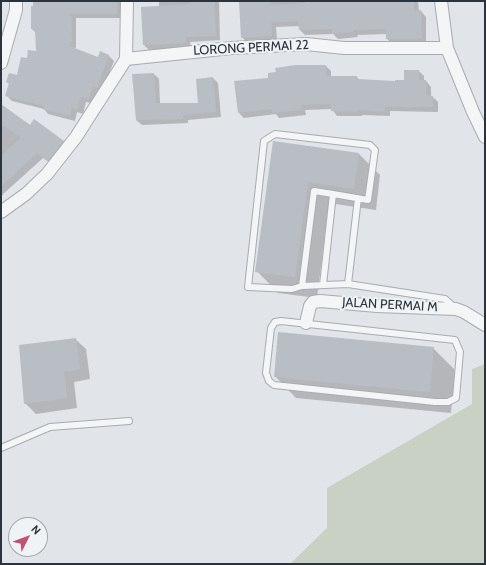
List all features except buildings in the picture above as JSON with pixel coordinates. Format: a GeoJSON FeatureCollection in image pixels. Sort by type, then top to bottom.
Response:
{"type":"FeatureCollection","features":[{"type":"Feature","properties":{"kind":"street"},"geometry":{"type":"LineString","coordinates":[[1,64],[16,10],[16,1]]}},
{"type":"Feature","properties":{"kind":"street"},"geometry":{"type":"LineString","coordinates":[[1,212],[26,194],[47,174],[76,137],[126,59],[127,1]]}},
{"type":"Feature","properties":{"kind":"street"},"geometry":{"type":"LineString","coordinates":[[441,1],[447,48],[479,113],[485,137]]}},
{"type":"Feature","properties":{"kind":"street","name":"LORONG PERMAI 22"},"geometry":{"type":"LineString","coordinates":[[126,59],[232,48],[306,44],[344,48],[447,48]]}},
{"type":"Feature","properties":{"kind":"street","name":"JALAN PERMAI M"},"geometry":{"type":"LineString","coordinates":[[306,323],[310,306],[313,302],[320,301],[377,306],[456,309],[464,312],[485,325]]}},
{"type":"Feature","properties":{"kind":"lane"},"geometry":{"type":"LineString","coordinates":[[302,286],[314,191],[368,200],[375,150],[370,145],[275,134],[264,141],[248,287],[292,289],[302,286],[348,284],[445,299],[456,309]]}},
{"type":"Feature","properties":{"kind":"lane"},"geometry":{"type":"LineString","coordinates":[[323,286],[332,194]]}},
{"type":"Feature","properties":{"kind":"lane"},"geometry":{"type":"LineString","coordinates":[[348,284],[358,198]]}},
{"type":"Feature","properties":{"kind":"lane"},"geometry":{"type":"LineString","coordinates":[[275,322],[306,323],[455,340],[458,344],[460,352],[456,398],[448,402],[435,402],[274,385],[269,381],[266,373],[271,328],[275,322]]}},
{"type":"Feature","properties":{"kind":"lane"},"geometry":{"type":"LineString","coordinates":[[1,448],[50,427],[129,421]]}},
{"type":"Feature","properties":{"kind":"green space"},"geometry":{"type":"Polygon","coordinates":[[[485,364],[485,564],[290,564],[327,528],[327,488],[472,404],[472,369],[485,364]]]}}]}
